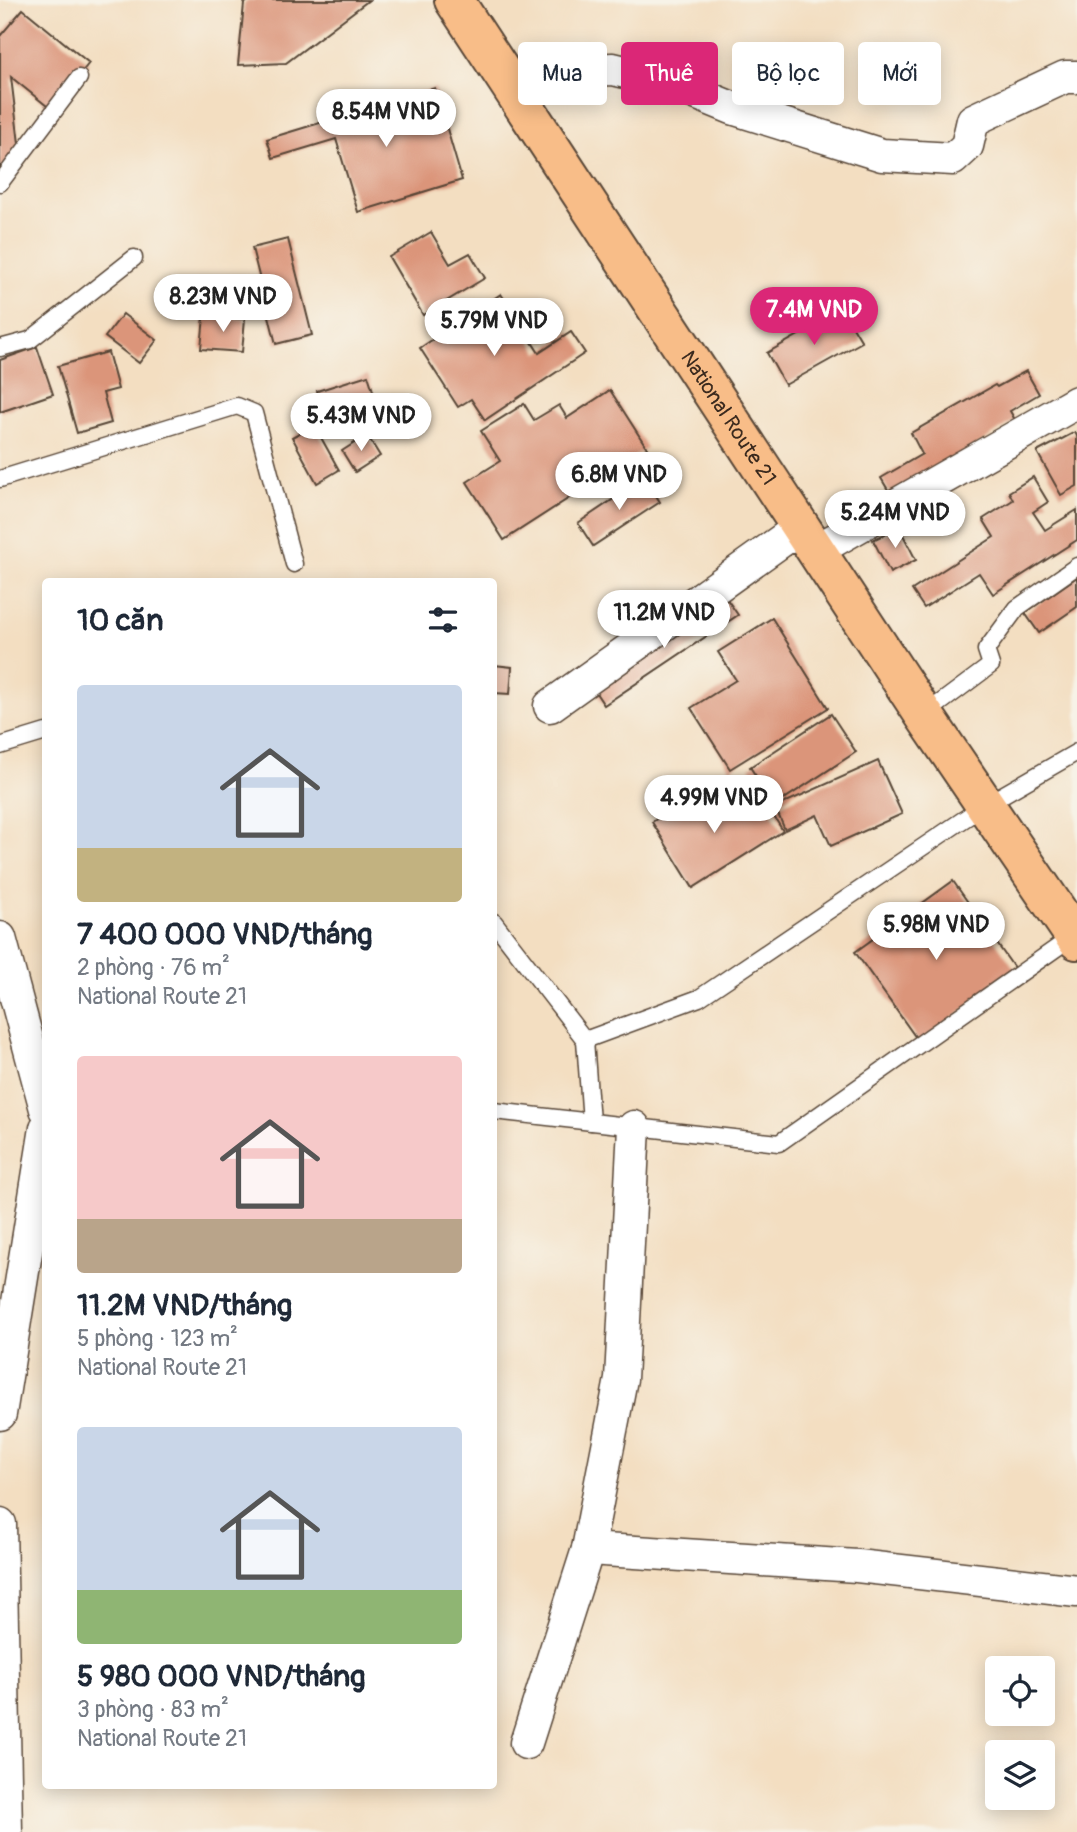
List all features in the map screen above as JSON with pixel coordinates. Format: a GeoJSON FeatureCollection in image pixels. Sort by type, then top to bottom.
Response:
{"type":"FeatureCollection","features":[{"type":"Feature","properties":{"kind":"highway","name":"National Route 21"},"geometry":{"type":"LineString","coordinates":[[454,0],[924,715],[1076,936]]}},
{"type":"Feature","properties":{"kind":"street"},"geometry":{"type":"LineString","coordinates":[[508,82],[562,71],[613,69],[671,83],[732,108],[882,155],[953,159],[967,146],[973,120],[1065,78],[1077,77]]}},
{"type":"Feature","properties":{"kind":"street"},"geometry":{"type":"LineString","coordinates":[[550,706],[809,538],[1077,402]]}},
{"type":"Feature","properties":{"kind":"street"},"geometry":{"type":"LineString","coordinates":[[0,939],[42,1095]]}},
{"type":"Feature","properties":{"kind":"street"},"geometry":{"type":"LineString","coordinates":[[526,1743],[588,1549],[621,1379],[634,1127]]}},
{"type":"Feature","properties":{"kind":"street"},"geometry":{"type":"LineString","coordinates":[[0,1414],[42,1153]]}},
{"type":"Feature","properties":{"kind":"street"},"geometry":{"type":"LineString","coordinates":[[0,1524],[5,1832]]}},
{"type":"Feature","properties":{"kind":"street"},"geometry":{"type":"LineString","coordinates":[[588,1549],[857,1566],[1077,1591]]}},
{"type":"Feature","properties":{"kind":"lane"},"geometry":{"type":"LineString","coordinates":[[0,183],[79,78]]}},
{"type":"Feature","properties":{"kind":"lane"},"geometry":{"type":"LineString","coordinates":[[0,348],[30,340],[134,258]]}},
{"type":"Feature","properties":{"kind":"lane"},"geometry":{"type":"LineString","coordinates":[[0,479],[237,405],[254,413],[294,564]]}},
{"type":"Feature","properties":{"kind":"lane"},"geometry":{"type":"LineString","coordinates":[[924,715],[991,666],[986,650],[1017,608],[1077,566]]}},
{"type":"Feature","properties":{"kind":"lane"},"geometry":{"type":"LineString","coordinates":[[0,746],[42,733]]}},
{"type":"Feature","properties":{"kind":"lane"},"geometry":{"type":"LineString","coordinates":[[585,1040],[699,998],[985,804],[1077,752]]}},
{"type":"Feature","properties":{"kind":"lane"},"geometry":{"type":"LineString","coordinates":[[497,926],[585,1040],[591,1122]]}},
{"type":"Feature","properties":{"kind":"lane"},"geometry":{"type":"LineString","coordinates":[[497,1111],[779,1143],[1076,936]]}},
{"type":"Feature","properties":{"kind":"building"},"geometry":{"type":"Polygon","coordinates":[[[249,0],[369,0],[286,63],[238,65],[244,4],[249,0]]]}},
{"type":"Feature","properties":{"kind":"building"},"geometry":{"type":"Polygon","coordinates":[[[23,9],[89,63],[52,110],[11,77],[20,152],[0,169],[0,36],[23,9]]]}},
{"type":"Feature","properties":{"kind":"building"},"geometry":{"type":"Polygon","coordinates":[[[435,88],[462,180],[358,212],[336,139],[273,158],[267,139],[435,88]]]}},
{"type":"Feature","properties":{"kind":"building"},"geometry":{"type":"Polygon","coordinates":[[[431,232],[450,264],[470,253],[485,278],[423,315],[389,257],[431,232]]]}},
{"type":"Feature","properties":{"kind":"building"},"geometry":{"type":"Polygon","coordinates":[[[288,239],[312,335],[276,344],[252,248],[288,239]]]}},
{"type":"Feature","properties":{"kind":"building"},"geometry":{"type":"Polygon","coordinates":[[[501,294],[539,353],[571,332],[585,353],[485,420],[471,399],[458,407],[420,348],[501,294]]]}},
{"type":"Feature","properties":{"kind":"building"},"geometry":{"type":"Polygon","coordinates":[[[843,310],[862,342],[785,385],[767,353],[843,310]]]}},
{"type":"Feature","properties":{"kind":"building"},"geometry":{"type":"Polygon","coordinates":[[[123,314],[157,340],[139,363],[105,337],[123,314]]]}},
{"type":"Feature","properties":{"kind":"building"},"geometry":{"type":"Polygon","coordinates":[[[204,316],[245,319],[242,352],[201,349],[204,316]]]}},
{"type":"Feature","properties":{"kind":"building"},"geometry":{"type":"Polygon","coordinates":[[[37,347],[53,394],[0,412],[0,360],[37,347]]]}},
{"type":"Feature","properties":{"kind":"building"},"geometry":{"type":"Polygon","coordinates":[[[108,352],[118,389],[103,393],[111,423],[77,433],[58,366],[108,352]]]}},
{"type":"Feature","properties":{"kind":"building"},"geometry":{"type":"Polygon","coordinates":[[[1026,371],[1039,394],[1010,411],[1015,420],[894,500],[881,478],[922,454],[911,433],[995,385],[997,387],[1026,371]]]}},
{"type":"Feature","properties":{"kind":"building"},"geometry":{"type":"Polygon","coordinates":[[[368,375],[381,416],[330,432],[317,391],[368,375]]]}},
{"type":"Feature","properties":{"kind":"building"},"geometry":{"type":"Polygon","coordinates":[[[610,390],[647,448],[504,540],[467,482],[500,461],[481,431],[524,404],[534,420],[559,405],[567,418],[610,390]]]}},
{"type":"Feature","properties":{"kind":"building"},"geometry":{"type":"Polygon","coordinates":[[[314,425],[339,470],[317,483],[292,437],[314,425]]]}},
{"type":"Feature","properties":{"kind":"building"},"geometry":{"type":"Polygon","coordinates":[[[1075,432],[1077,486],[1061,495],[1037,452],[1075,432]]]}},
{"type":"Feature","properties":{"kind":"building"},"geometry":{"type":"Polygon","coordinates":[[[367,435],[380,456],[355,472],[342,451],[367,435]]]}},
{"type":"Feature","properties":{"kind":"building"},"geometry":{"type":"Polygon","coordinates":[[[1033,477],[1048,502],[1033,512],[1045,530],[1077,510],[1077,540],[993,594],[979,573],[924,608],[912,590],[994,537],[983,519],[1013,500],[1009,492],[1033,477]]]}},
{"type":"Feature","properties":{"kind":"building"},"geometry":{"type":"Polygon","coordinates":[[[645,478],[660,502],[593,546],[578,523],[645,478]]]}},
{"type":"Feature","properties":{"kind":"building"},"geometry":{"type":"Polygon","coordinates":[[[899,527],[916,560],[890,573],[873,540],[899,527]]]}},
{"type":"Feature","properties":{"kind":"building"},"geometry":{"type":"Polygon","coordinates":[[[1077,577],[1077,607],[1039,633],[1025,613],[1077,577]]]}},
{"type":"Feature","properties":{"kind":"building"},"geometry":{"type":"Polygon","coordinates":[[[724,595],[738,615],[604,705],[590,684],[724,595]]]}},
{"type":"Feature","properties":{"kind":"building"},"geometry":{"type":"Polygon","coordinates":[[[772,618],[828,708],[730,769],[691,708],[736,680],[718,652],[772,618]]]}},
{"type":"Feature","properties":{"kind":"building"},"geometry":{"type":"Polygon","coordinates":[[[497,665],[512,667],[510,694],[497,693],[497,665]]]}},
{"type":"Feature","properties":{"kind":"building"},"geometry":{"type":"Polygon","coordinates":[[[831,714],[856,752],[775,805],[750,767],[831,714]]]}},
{"type":"Feature","properties":{"kind":"building"},"geometry":{"type":"Polygon","coordinates":[[[878,761],[902,814],[831,846],[817,815],[785,830],[775,807],[878,761]]]}},
{"type":"Feature","properties":{"kind":"building"},"geometry":{"type":"Polygon","coordinates":[[[701,791],[720,821],[761,796],[783,831],[693,888],[652,822],[701,791]]]}},
{"type":"Feature","properties":{"kind":"building"},"geometry":{"type":"Polygon","coordinates":[[[953,881],[1017,972],[919,1042],[855,952],[953,881]]]}}]}
